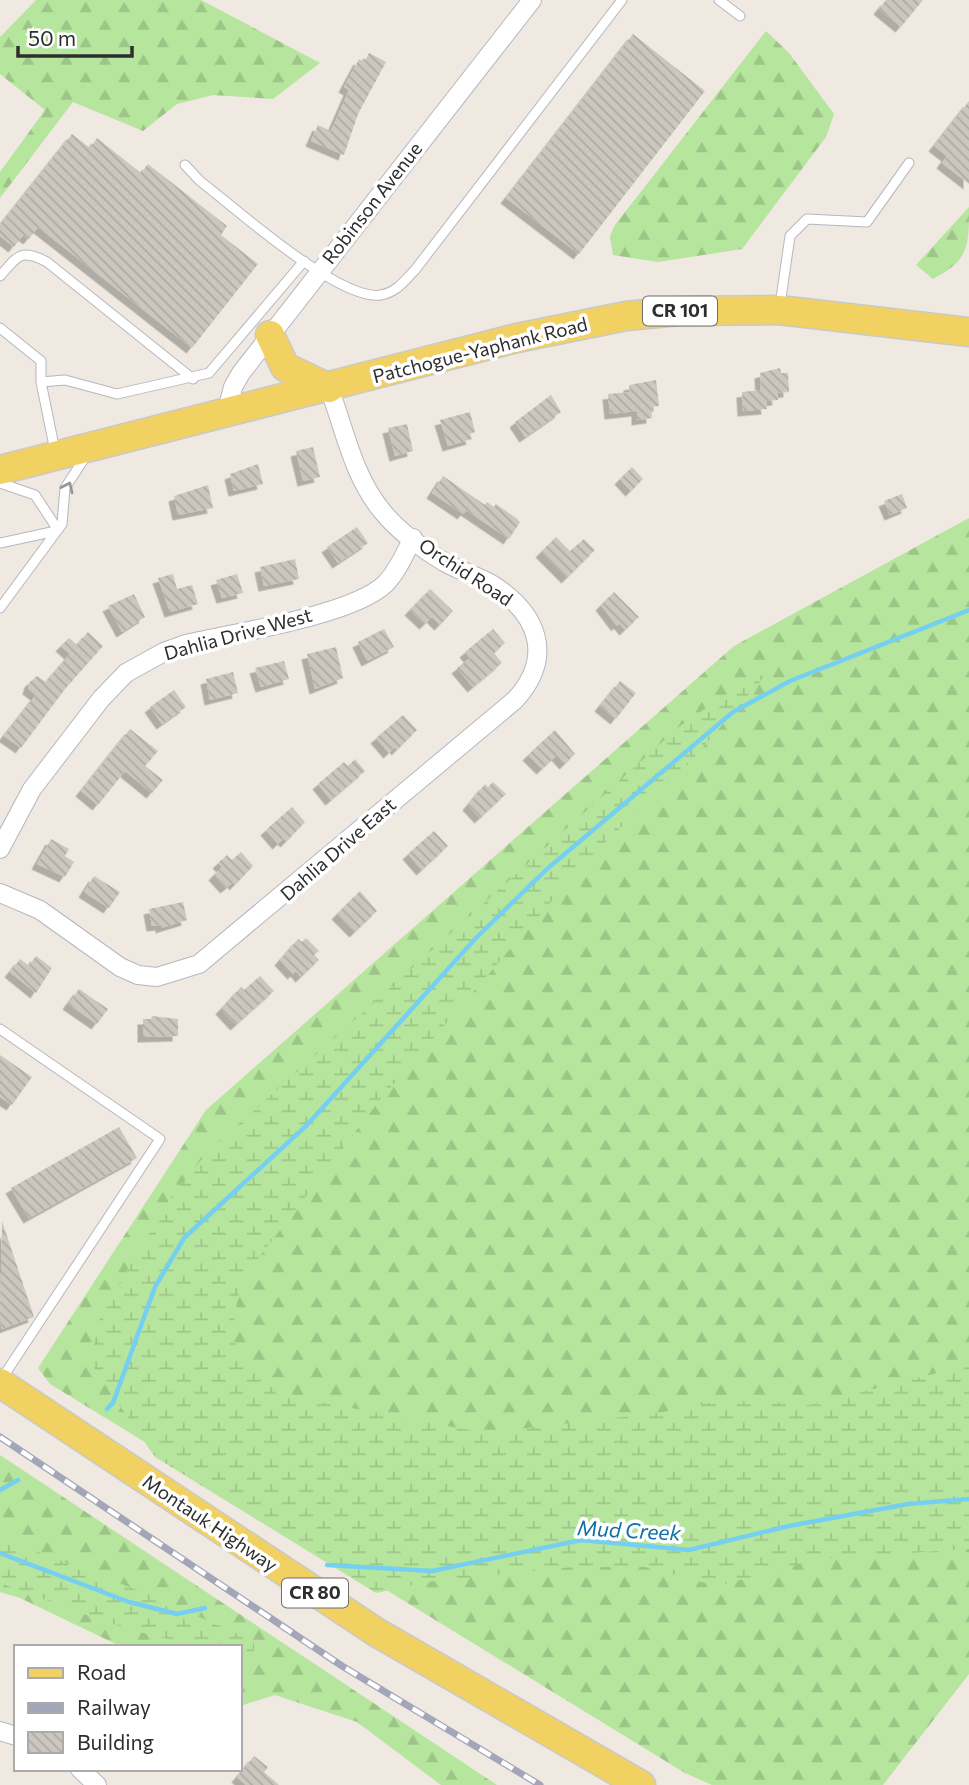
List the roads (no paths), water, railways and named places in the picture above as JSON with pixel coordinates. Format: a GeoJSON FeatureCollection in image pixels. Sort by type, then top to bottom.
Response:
{"type":"FeatureCollection","features":[{"type":"Feature","properties":{"kind":"main road","name":"Patchogue-Yaphank Road"},"geometry":{"type":"LineString","coordinates":[[0,470],[572,325],[679,311],[779,310],[969,332]]}},
{"type":"Feature","properties":{"kind":"main road"},"geometry":{"type":"LineString","coordinates":[[270,335],[285,367],[329,388]]}},
{"type":"Feature","properties":{"kind":"main road","name":"Montauk Highway"},"geometry":{"type":"LineString","coordinates":[[0,1382],[376,1632],[640,1785]]}},
{"type":"Feature","properties":{"kind":"street","name":"Robinson Avenue"},"geometry":{"type":"LineString","coordinates":[[226,414],[233,387],[241,373],[532,0]]}},
{"type":"Feature","properties":{"kind":"street","name":"Orchid Road"},"geometry":{"type":"LineString","coordinates":[[329,388],[362,482],[383,512],[443,561],[491,584],[515,601],[532,628],[540,650],[536,670],[528,686],[493,717]]}},
{"type":"Feature","properties":{"kind":"street","name":"Dahlia Drive West"},"geometry":{"type":"LineString","coordinates":[[0,849],[32,789],[102,699],[126,673],[164,652],[186,644],[347,607],[384,585],[395,573],[413,538]]}},
{"type":"Feature","properties":{"kind":"street","name":"Dahlia Drive East"},"geometry":{"type":"LineString","coordinates":[[0,893],[40,910],[120,967],[138,975],[157,977],[178,972],[214,954],[493,717]]}},
{"type":"Feature","properties":{"kind":"street"},"geometry":{"type":"LineString","coordinates":[[82,1771],[97,1785]]}},
{"type":"Feature","properties":{"kind":"lane"},"geometry":{"type":"LineString","coordinates":[[185,164],[200,181],[318,272],[356,293],[378,295],[395,291],[415,270],[622,0]]}},
{"type":"Feature","properties":{"kind":"lane"},"geometry":{"type":"LineString","coordinates":[[719,0],[740,16]]}},
{"type":"Feature","properties":{"kind":"lane"},"geometry":{"type":"LineString","coordinates":[[779,310],[790,236],[807,219],[867,222],[909,163]]}},
{"type":"Feature","properties":{"kind":"lane"},"geometry":{"type":"LineString","coordinates":[[0,276],[19,256],[30,253],[47,262],[193,379]]}},
{"type":"Feature","properties":{"kind":"lane"},"geometry":{"type":"LineString","coordinates":[[41,382],[65,380],[117,394],[193,379],[209,373],[304,261]]}},
{"type":"Feature","properties":{"kind":"lane"},"geometry":{"type":"LineString","coordinates":[[0,328],[41,360],[41,382],[56,457]]}},
{"type":"Feature","properties":{"kind":"lane"},"geometry":{"type":"LineString","coordinates":[[0,608],[62,524],[65,488],[91,448]]}},
{"type":"Feature","properties":{"kind":"lane"},"geometry":{"type":"LineString","coordinates":[[0,483],[35,495],[58,530]]}},
{"type":"Feature","properties":{"kind":"lane"},"geometry":{"type":"LineString","coordinates":[[0,543],[58,530]]}},
{"type":"Feature","properties":{"kind":"lane"},"geometry":{"type":"LineString","coordinates":[[0,1029],[160,1139],[0,1382]]}},
{"type":"Feature","properties":{"kind":"waterway"},"geometry":{"type":"LineString","coordinates":[[107,1409],[113,1403],[155,1287],[184,1238],[307,1125],[475,939],[547,869],[733,712],[790,681],[969,610]]}},
{"type":"Feature","properties":{"kind":"waterway"},"geometry":{"type":"LineString","coordinates":[[0,1490],[18,1480]]}},
{"type":"Feature","properties":{"kind":"waterway","name":"Mud Creek"},"geometry":{"type":"LineString","coordinates":[[327,1565],[432,1571],[581,1540],[689,1550],[789,1526],[908,1504],[969,1499]]}},
{"type":"Feature","properties":{"kind":"waterway","name":"Mud Creek"},"geometry":{"type":"LineString","coordinates":[[0,1553],[129,1602],[177,1614],[205,1608]]}},
{"type":"Feature","properties":{"kind":"railway"},"geometry":{"type":"LineString","coordinates":[[0,1437],[342,1666],[540,1785]]}}]}
